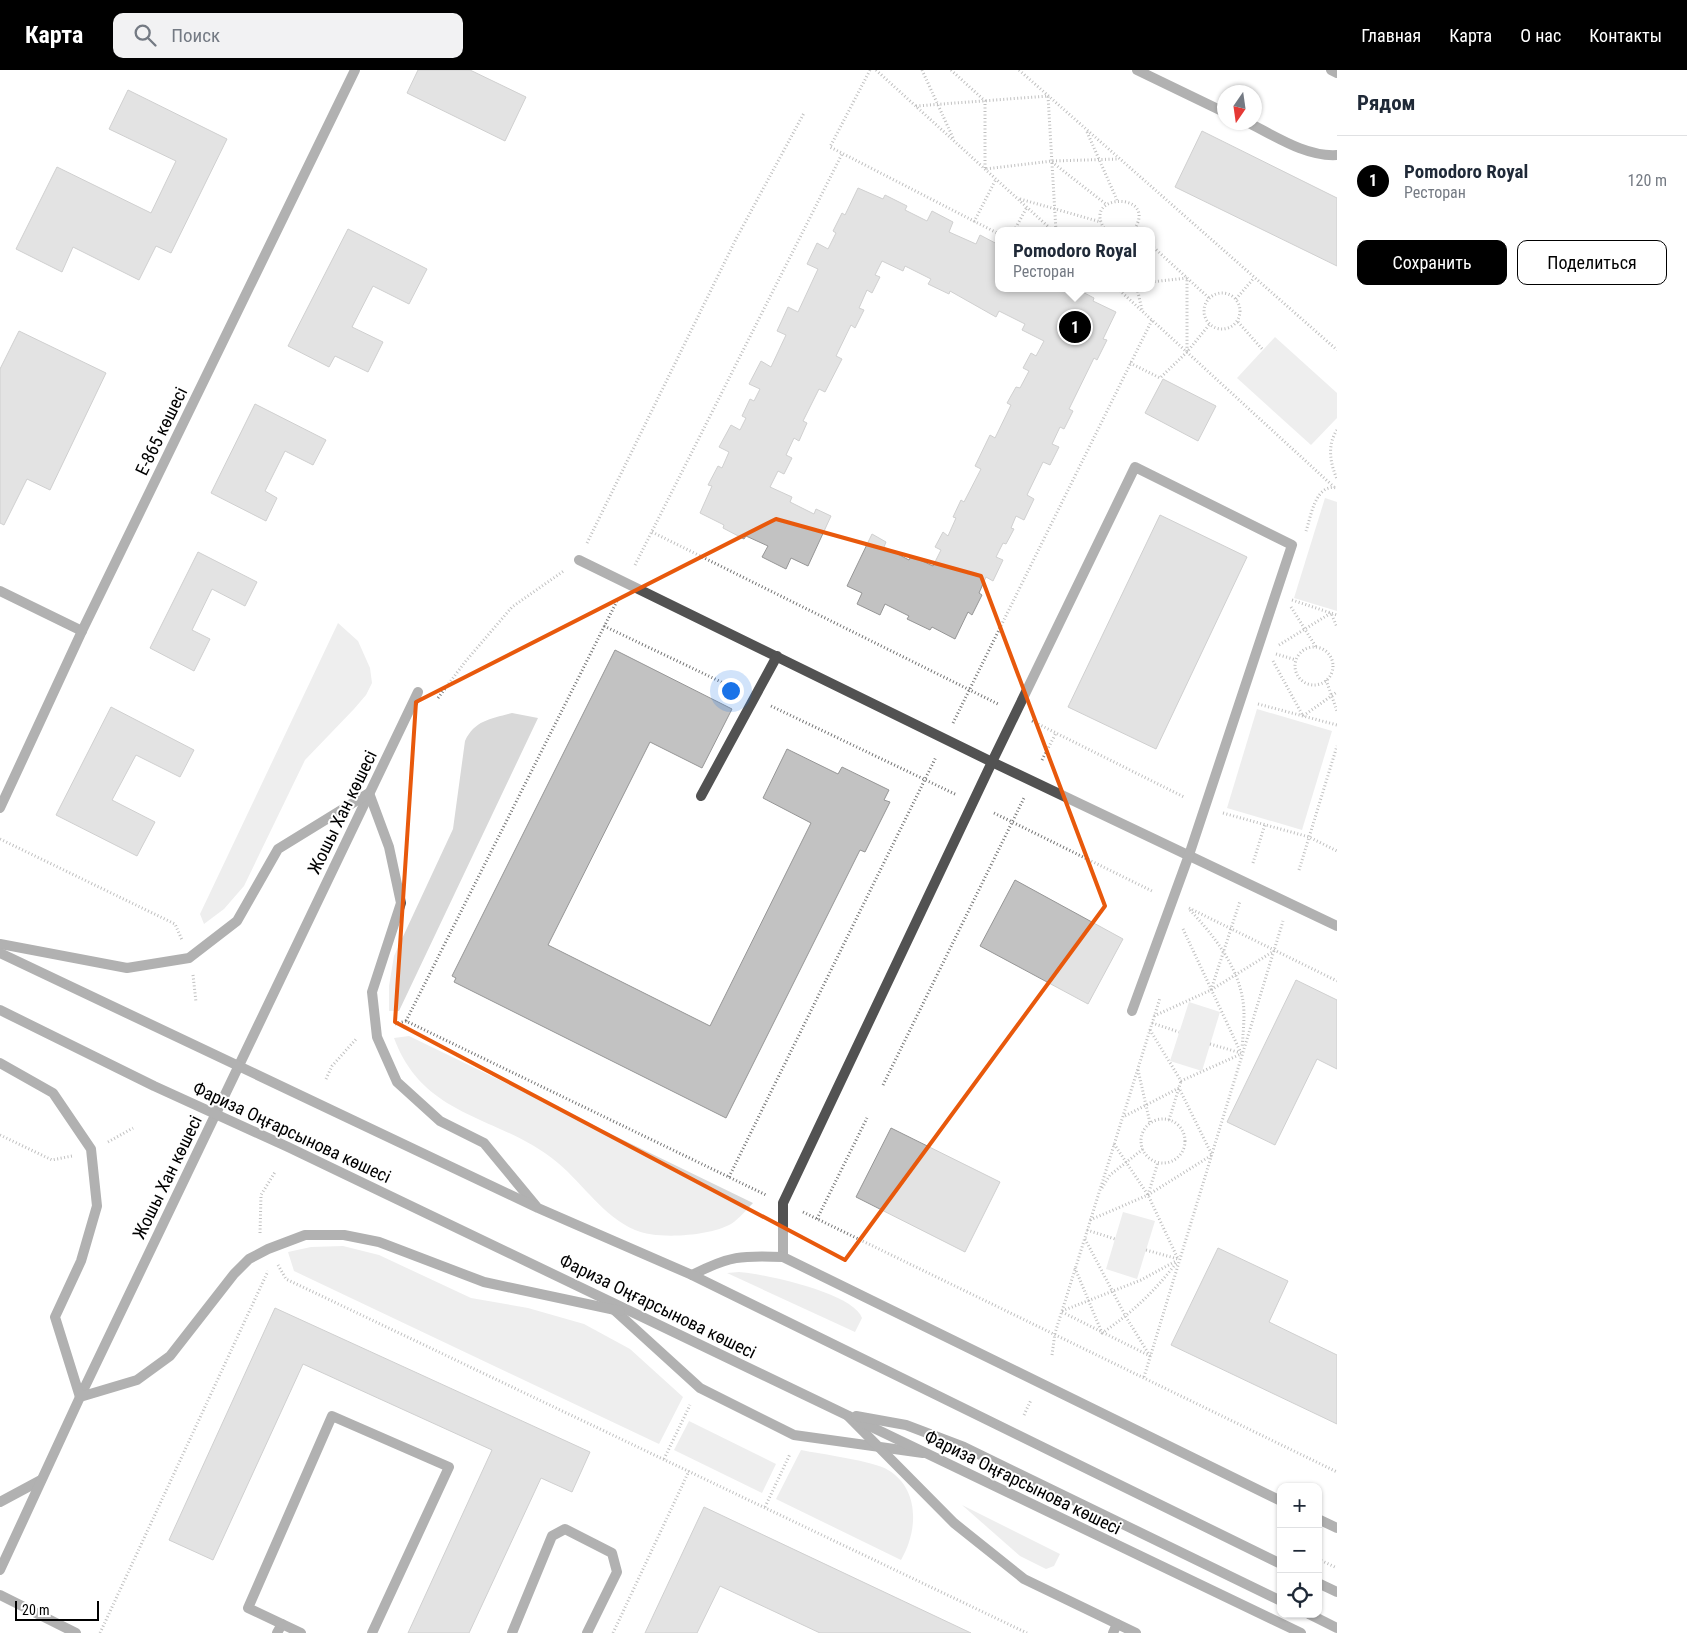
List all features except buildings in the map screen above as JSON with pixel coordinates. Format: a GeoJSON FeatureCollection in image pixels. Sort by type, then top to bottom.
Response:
{"type":"FeatureCollection","features":[{"type":"Feature","properties":{"kind":"street","name":"Е-865 көшесі"},"geometry":{"type":"LineString","coordinates":[[0,808],[82,631],[355,70]]}},
{"type":"Feature","properties":{"kind":"street"},"geometry":{"type":"LineString","coordinates":[[1138,70],[1217,109]]}},
{"type":"Feature","properties":{"kind":"street"},"geometry":{"type":"LineString","coordinates":[[1331,70],[1337,73]]}},
{"type":"Feature","properties":{"kind":"street"},"geometry":{"type":"LineString","coordinates":[[1262,129],[1310,152],[1324,156],[1337,155]]}},
{"type":"Feature","properties":{"kind":"street"},"geometry":{"type":"LineString","coordinates":[[783,1257],[784,1203],[992,762],[1135,467],[1292,545],[1189,855],[1132,1011]]}},
{"type":"Feature","properties":{"kind":"street"},"geometry":{"type":"LineString","coordinates":[[579,560],[992,762],[1337,926]]}},
{"type":"Feature","properties":{"kind":"street"},"geometry":{"type":"LineString","coordinates":[[0,591],[82,631]]}},
{"type":"Feature","properties":{"kind":"street"},"geometry":{"type":"LineString","coordinates":[[701,796],[753,697],[777,656]]}},
{"type":"Feature","properties":{"kind":"street","name":"Жошы Хан көшесі"},"geometry":{"type":"LineString","coordinates":[[0,1570],[80,1397],[418,692]]}},
{"type":"Feature","properties":{"kind":"street"},"geometry":{"type":"LineString","coordinates":[[0,944],[127,968],[189,958],[237,921],[278,849],[369,793],[389,847],[401,903],[372,992],[377,1037],[397,1082],[440,1121],[484,1144],[538,1208]]}},
{"type":"Feature","properties":{"kind":"street","name":"Фариза Оңғарсынова көшесі"},"geometry":{"type":"LineString","coordinates":[[0,953],[538,1208],[692,1275],[1277,1562]]}},
{"type":"Feature","properties":{"kind":"street","name":"Фариза Оңғарсынова көшесі"},"geometry":{"type":"LineString","coordinates":[[0,1010],[1301,1633]]}},
{"type":"Feature","properties":{"kind":"street"},"geometry":{"type":"LineString","coordinates":[[0,1063],[53,1092],[91,1149],[97,1206],[81,1261],[55,1317],[80,1397],[136,1380],[170,1356],[234,1274],[248,1259],[268,1248],[305,1235],[344,1235],[379,1242],[484,1282],[636,1314]]}},
{"type":"Feature","properties":{"kind":"street"},"geometry":{"type":"LineString","coordinates":[[692,1275],[721,1261],[749,1255],[783,1257],[1277,1499]]}},
{"type":"Feature","properties":{"kind":"street"},"geometry":{"type":"LineString","coordinates":[[599,1296],[700,1388],[794,1435],[925,1453]]}},
{"type":"Feature","properties":{"kind":"street"},"geometry":{"type":"LineString","coordinates":[[848,1415],[954,1523],[1024,1579],[1115,1628],[1136,1633]]}},
{"type":"Feature","properties":{"kind":"street"},"geometry":{"type":"LineString","coordinates":[[848,1415],[906,1425],[964,1447],[1277,1599]]}},
{"type":"Feature","properties":{"kind":"street"},"geometry":{"type":"LineString","coordinates":[[301,1633],[280,1628],[248,1608],[332,1416],[449,1467],[372,1633]]}},
{"type":"Feature","properties":{"kind":"street"},"geometry":{"type":"LineString","coordinates":[[0,1502],[42,1480]]}},
{"type":"Feature","properties":{"kind":"street"},"geometry":{"type":"LineString","coordinates":[[1322,1521],[1337,1528]]}},
{"type":"Feature","properties":{"kind":"street"},"geometry":{"type":"LineString","coordinates":[[512,1633],[552,1536],[565,1529],[612,1553],[617,1572],[587,1633]]}},
{"type":"Feature","properties":{"kind":"street"},"geometry":{"type":"LineString","coordinates":[[1322,1585],[1337,1592]]}},
{"type":"Feature","properties":{"kind":"street"},"geometry":{"type":"LineString","coordinates":[[0,1595],[76,1633]]}},
{"type":"Feature","properties":{"kind":"street"},"geometry":{"type":"LineString","coordinates":[[1317,1618],[1337,1628]]}},
{"type":"Feature","properties":{"kind":"path"},"geometry":{"type":"LineString","coordinates":[[870,70],[830,147],[995,232]]}},
{"type":"Feature","properties":{"kind":"path"},"geometry":{"type":"LineString","coordinates":[[876,70],[1050,227]]}},
{"type":"Feature","properties":{"kind":"path"},"geometry":{"type":"LineString","coordinates":[[922,70],[955,141]]}},
{"type":"Feature","properties":{"kind":"path"},"geometry":{"type":"LineString","coordinates":[[951,70],[985,101],[985,169]]}},
{"type":"Feature","properties":{"kind":"path"},"geometry":{"type":"LineString","coordinates":[[1019,70],[1337,350]]}},
{"type":"Feature","properties":{"kind":"path"},"geometry":{"type":"LineString","coordinates":[[916,106],[1048,96]]}},
{"type":"Feature","properties":{"kind":"path"},"geometry":{"type":"LineString","coordinates":[[1048,96],[1055,227]]}},
{"type":"Feature","properties":{"kind":"path"},"geometry":{"type":"LineString","coordinates":[[432,705],[465,662],[512,607],[579,560],[736,239],[804,113]]}},
{"type":"Feature","properties":{"kind":"path"},"geometry":{"type":"LineString","coordinates":[[1086,130],[1117,200]]}},
{"type":"Feature","properties":{"kind":"path"},"geometry":{"type":"LineString","coordinates":[[635,565],[842,154]]}},
{"type":"Feature","properties":{"kind":"path"},"geometry":{"type":"LineString","coordinates":[[985,169],[1052,161],[1119,159]]}},
{"type":"Feature","properties":{"kind":"path"},"geometry":{"type":"LineString","coordinates":[[1052,161],[1106,205]]}},
{"type":"Feature","properties":{"kind":"path"},"geometry":{"type":"LineString","coordinates":[[974,222],[996,179]]}},
{"type":"Feature","properties":{"kind":"path"},"geometry":{"type":"LineString","coordinates":[[1018,199],[1101,222]]}},
{"type":"Feature","properties":{"kind":"path"},"geometry":{"type":"LineString","coordinates":[[1104,227],[1101,222],[1101,215],[1106,205],[1117,200],[1128,202],[1136,211],[1138,217],[1135,227]]}},
{"type":"Feature","properties":{"kind":"path"},"geometry":{"type":"LineString","coordinates":[[1016,227],[1027,207]]}},
{"type":"Feature","properties":{"kind":"path"},"geometry":{"type":"LineString","coordinates":[[1155,249],[1210,298]]}},
{"type":"Feature","properties":{"kind":"path"},"geometry":{"type":"LineString","coordinates":[[1155,282],[1187,278]]}},
{"type":"Feature","properties":{"kind":"path"},"geometry":{"type":"LineString","coordinates":[[1187,278],[1187,352]]}},
{"type":"Feature","properties":{"kind":"path"},"geometry":{"type":"LineString","coordinates":[[1236,299],[1254,278]]}},
{"type":"Feature","properties":{"kind":"path"},"geometry":{"type":"LineString","coordinates":[[1121,292],[1336,488],[1319,494],[1315,502]]}},
{"type":"Feature","properties":{"kind":"path"},"geometry":{"type":"LineString","coordinates":[[1138,292],[1142,311]]}},
{"type":"Feature","properties":{"kind":"path"},"geometry":{"type":"LineString","coordinates":[[1226,293],[1236,299],[1241,310],[1238,322],[1227,329],[1215,328],[1209,325],[1204,314],[1204,308],[1210,298],[1214,295],[1226,293]]}},
{"type":"Feature","properties":{"kind":"path"},"geometry":{"type":"LineString","coordinates":[[952,725],[1152,320]]}},
{"type":"Feature","properties":{"kind":"path"},"geometry":{"type":"LineString","coordinates":[[1238,322],[1263,350]]}},
{"type":"Feature","properties":{"kind":"path"},"geometry":{"type":"LineString","coordinates":[[1130,364],[1160,378],[1187,352],[1209,325]]}},
{"type":"Feature","properties":{"kind":"path"},"geometry":{"type":"LineString","coordinates":[[1337,430],[1330,450],[1332,466],[1337,479]]}},
{"type":"Feature","properties":{"kind":"path"},"geometry":{"type":"LineString","coordinates":[[652,532],[1006,708]]}},
{"type":"Feature","properties":{"kind":"path"},"geometry":{"type":"LineString","coordinates":[[406,1021],[621,594]]}},
{"type":"Feature","properties":{"kind":"path"},"geometry":{"type":"LineString","coordinates":[[1316,647],[1285,598],[1337,615]]}},
{"type":"Feature","properties":{"kind":"path"},"geometry":{"type":"LineString","coordinates":[[1331,613],[1337,627]]}},
{"type":"Feature","properties":{"kind":"path"},"geometry":{"type":"LineString","coordinates":[[1276,647],[1331,613]]}},
{"type":"Feature","properties":{"kind":"path"},"geometry":{"type":"LineString","coordinates":[[604,626],[960,796]]}},
{"type":"Feature","properties":{"kind":"path"},"geometry":{"type":"LineString","coordinates":[[1316,647],[1323,648],[1332,658],[1335,671],[1326,680],[1315,685],[1304,682],[1296,672],[1296,660],[1304,650],[1316,647]]}},
{"type":"Feature","properties":{"kind":"path"},"geometry":{"type":"LineString","coordinates":[[1268,652],[1296,660]]}},
{"type":"Feature","properties":{"kind":"path"},"geometry":{"type":"LineString","coordinates":[[1273,660],[1303,716]]}},
{"type":"Feature","properties":{"kind":"path"},"geometry":{"type":"LineString","coordinates":[[1326,680],[1337,710]]}},
{"type":"Feature","properties":{"kind":"path"},"geometry":{"type":"LineString","coordinates":[[1303,716],[1337,692]]}},
{"type":"Feature","properties":{"kind":"path"},"geometry":{"type":"LineString","coordinates":[[1252,703],[1337,725]]}},
{"type":"Feature","properties":{"kind":"path"},"geometry":{"type":"LineString","coordinates":[[1027,718],[1184,797]]}},
{"type":"Feature","properties":{"kind":"path"},"geometry":{"type":"LineString","coordinates":[[1042,760],[1056,733]]}},
{"type":"Feature","properties":{"kind":"path"},"geometry":{"type":"LineString","coordinates":[[1299,870],[1337,746]]}},
{"type":"Feature","properties":{"kind":"path"},"geometry":{"type":"LineString","coordinates":[[729,1177],[939,752]]}},
{"type":"Feature","properties":{"kind":"path"},"geometry":{"type":"LineString","coordinates":[[883,1085],[1028,791]]}},
{"type":"Feature","properties":{"kind":"path"},"geometry":{"type":"LineString","coordinates":[[1218,811],[1309,838],[1337,851]]}},
{"type":"Feature","properties":{"kind":"path"},"geometry":{"type":"LineString","coordinates":[[994,813],[1154,892]]}},
{"type":"Feature","properties":{"kind":"path"},"geometry":{"type":"LineString","coordinates":[[1253,863],[1265,824]]}},
{"type":"Feature","properties":{"kind":"path"},"geometry":{"type":"LineString","coordinates":[[0,839],[175,924],[184,942]]}},
{"type":"Feature","properties":{"kind":"path"},"geometry":{"type":"LineString","coordinates":[[1211,990],[1242,895]]}},
{"type":"Feature","properties":{"kind":"path"},"geometry":{"type":"LineString","coordinates":[[1186,914],[1191,898]]}},
{"type":"Feature","properties":{"kind":"path"},"geometry":{"type":"LineString","coordinates":[[1188,907],[1337,981]]}},
{"type":"Feature","properties":{"kind":"path"},"geometry":{"type":"LineString","coordinates":[[1188,907],[1217,940],[1234,975],[1244,1011],[1242,1054]]}},
{"type":"Feature","properties":{"kind":"path"},"geometry":{"type":"LineString","coordinates":[[1144,1377],[1285,916]]}},
{"type":"Feature","properties":{"kind":"path"},"geometry":{"type":"LineString","coordinates":[[1179,936],[1182,927],[1242,1054]]}},
{"type":"Feature","properties":{"kind":"path"},"geometry":{"type":"LineString","coordinates":[[1154,1016],[1211,990],[1274,950]]}},
{"type":"Feature","properties":{"kind":"path"},"geometry":{"type":"LineString","coordinates":[[192,968],[196,1002]]}},
{"type":"Feature","properties":{"kind":"path"},"geometry":{"type":"LineString","coordinates":[[1052,1355],[1055,1333],[1163,989]]}},
{"type":"Feature","properties":{"kind":"path"},"geometry":{"type":"LineString","coordinates":[[389,1025],[406,1021],[766,1195]]}},
{"type":"Feature","properties":{"kind":"path"},"geometry":{"type":"LineString","coordinates":[[1152,1023],[1180,1032]]}},
{"type":"Feature","properties":{"kind":"path"},"geometry":{"type":"LineString","coordinates":[[1150,1030],[1181,1081],[1169,1120]]}},
{"type":"Feature","properties":{"kind":"path"},"geometry":{"type":"LineString","coordinates":[[326,1079],[332,1066],[363,1032]]}},
{"type":"Feature","properties":{"kind":"path"},"geometry":{"type":"LineString","coordinates":[[1210,1044],[1242,1054]]}},
{"type":"Feature","properties":{"kind":"path"},"geometry":{"type":"LineString","coordinates":[[1181,1081],[1242,1054]]}},
{"type":"Feature","properties":{"kind":"path"},"geometry":{"type":"LineString","coordinates":[[1138,1068],[1150,1123]]}},
{"type":"Feature","properties":{"kind":"path"},"geometry":{"type":"LineString","coordinates":[[1179,1088],[1212,1155]]}},
{"type":"Feature","properties":{"kind":"path"},"geometry":{"type":"LineString","coordinates":[[1122,1117],[1179,1088]]}},
{"type":"Feature","properties":{"kind":"path"},"geometry":{"type":"LineString","coordinates":[[817,1219],[867,1118]]}},
{"type":"Feature","properties":{"kind":"path"},"geometry":{"type":"LineString","coordinates":[[1157,1120],[1169,1120],[1178,1125],[1182,1131],[1184,1146],[1177,1157],[1164,1163],[1151,1160],[1143,1149],[1142,1136],[1150,1123],[1157,1120]]}},
{"type":"Feature","properties":{"kind":"path"},"geometry":{"type":"LineString","coordinates":[[102,1145],[133,1128]]}},
{"type":"Feature","properties":{"kind":"path"},"geometry":{"type":"LineString","coordinates":[[0,1135],[52,1160],[73,1156]]}},
{"type":"Feature","properties":{"kind":"path"},"geometry":{"type":"LineString","coordinates":[[1114,1144],[1148,1195],[1179,1259]]}},
{"type":"Feature","properties":{"kind":"path"},"geometry":{"type":"LineString","coordinates":[[1098,1193],[1110,1175],[1143,1149]]}},
{"type":"Feature","properties":{"kind":"path"},"geometry":{"type":"LineString","coordinates":[[1090,1220],[1148,1195],[1212,1155]]}},
{"type":"Feature","properties":{"kind":"path"},"geometry":{"type":"LineString","coordinates":[[1148,1195],[1158,1162]]}},
{"type":"Feature","properties":{"kind":"path"},"geometry":{"type":"LineString","coordinates":[[260,1233],[261,1195],[275,1172]]}},
{"type":"Feature","properties":{"kind":"path"},"geometry":{"type":"LineString","coordinates":[[802,1212],[1055,1333],[1337,1472]]}},
{"type":"Feature","properties":{"kind":"path"},"geometry":{"type":"LineString","coordinates":[[1087,1230],[1115,1239]]}},
{"type":"Feature","properties":{"kind":"path"},"geometry":{"type":"LineString","coordinates":[[1084,1238],[1126,1317],[1150,1356]]}},
{"type":"Feature","properties":{"kind":"path"},"geometry":{"type":"LineString","coordinates":[[1146,1250],[1179,1259]]}},
{"type":"Feature","properties":{"kind":"path"},"geometry":{"type":"LineString","coordinates":[[274,1259],[286,1278],[1026,1633]]}},
{"type":"Feature","properties":{"kind":"path"},"geometry":{"type":"LineString","coordinates":[[1062,1311],[1141,1280],[1179,1259]]}},
{"type":"Feature","properties":{"kind":"path"},"geometry":{"type":"LineString","coordinates":[[1102,1333],[1126,1317],[1163,1280],[1179,1259]]}},
{"type":"Feature","properties":{"kind":"path"},"geometry":{"type":"LineString","coordinates":[[100,1633],[270,1268]]}},
{"type":"Feature","properties":{"kind":"path"},"geometry":{"type":"LineString","coordinates":[[1075,1268],[1102,1333]]}},
{"type":"Feature","properties":{"kind":"path"},"geometry":{"type":"LineString","coordinates":[[1062,1311],[1150,1356]]}},
{"type":"Feature","properties":{"kind":"path"},"geometry":{"type":"LineString","coordinates":[[664,1459],[692,1402]]}},
{"type":"Feature","properties":{"kind":"path"},"geometry":{"type":"LineString","coordinates":[[764,1507],[792,1450]]}},
{"type":"Feature","properties":{"kind":"path"},"geometry":{"type":"LineString","coordinates":[[613,1633],[689,1471]]}},
{"type":"Feature","properties":{"kind":"path"},"geometry":{"type":"LineString","coordinates":[[1322,1561],[1337,1568]]}},
{"type":"Feature","properties":{"kind":"highlighted area"},"geometry":{"type":"Polygon","coordinates":[[[776,519],[981,576],[1105,906],[845,1260],[669,1165],[395,1022],[416,702],[776,519]]]}},
{"type":"Feature","properties":{"kind":"shaded area"},"geometry":{"type":"Polygon","coordinates":[[[1275,337],[1337,393],[1337,418],[1311,445],[1237,378],[1275,337]]]}},
{"type":"Feature","properties":{"kind":"shaded area"},"geometry":{"type":"Polygon","coordinates":[[[1325,498],[1337,502],[1337,611],[1294,598],[1325,498]]]}},
{"type":"Feature","properties":{"kind":"shaded area"},"geometry":{"type":"Polygon","coordinates":[[[338,623],[358,641],[370,668],[372,683],[366,695],[354,709],[305,760],[244,886],[224,909],[204,924],[200,914],[338,623]]]}},
{"type":"Feature","properties":{"kind":"shaded area"},"geometry":{"type":"Polygon","coordinates":[[[1257,709],[1332,731],[1302,830],[1227,808],[1257,709]]]}},
{"type":"Feature","properties":{"kind":"shaded area"},"geometry":{"type":"Polygon","coordinates":[[[512,713],[538,718],[399,1011],[389,1011],[389,986],[394,956],[453,829],[465,741],[469,734],[484,721],[512,713]]]}},
{"type":"Feature","properties":{"kind":"shaded area"},"geometry":{"type":"Polygon","coordinates":[[[1189,1002],[1220,1012],[1202,1071],[1170,1061],[1189,1002]]]}},
{"type":"Feature","properties":{"kind":"shaded area"},"geometry":{"type":"Polygon","coordinates":[[[409,1036],[753,1203],[731,1224],[697,1234],[670,1236],[635,1230],[613,1217],[558,1163],[536,1147],[444,1101],[424,1085],[407,1065],[394,1038],[409,1036]]]}},
{"type":"Feature","properties":{"kind":"shaded area"},"geometry":{"type":"Polygon","coordinates":[[[1123,1212],[1155,1221],[1137,1279],[1106,1269],[1123,1212]]]}},
{"type":"Feature","properties":{"kind":"shaded area"},"geometry":{"type":"Polygon","coordinates":[[[343,1246],[379,1255],[471,1298],[528,1308],[584,1324],[630,1349],[683,1397],[659,1444],[294,1271],[288,1252],[311,1247],[343,1246]]]}},
{"type":"Feature","properties":{"kind":"shaded area"},"geometry":{"type":"Polygon","coordinates":[[[739,1272],[787,1281],[826,1293],[855,1309],[862,1318],[855,1332],[727,1273],[739,1272]]]}},
{"type":"Feature","properties":{"kind":"shaded area"},"geometry":{"type":"Polygon","coordinates":[[[689,1421],[776,1464],[762,1493],[674,1450],[689,1421]]]}},
{"type":"Feature","properties":{"kind":"shaded area"},"geometry":{"type":"Polygon","coordinates":[[[801,1450],[872,1464],[888,1470],[898,1478],[906,1488],[911,1499],[913,1511],[911,1536],[901,1560],[776,1499],[801,1450]]]}},
{"type":"Feature","properties":{"kind":"shaded area"},"geometry":{"type":"Polygon","coordinates":[[[962,1505],[1060,1554],[1054,1566],[1046,1569],[1020,1556],[962,1505]]]}},
{"type":"Feature","properties":{"kind":"place","name":"Pomodoro Royal"},"geometry":{"type":"Point","coordinates":[1075,327]}}]}
